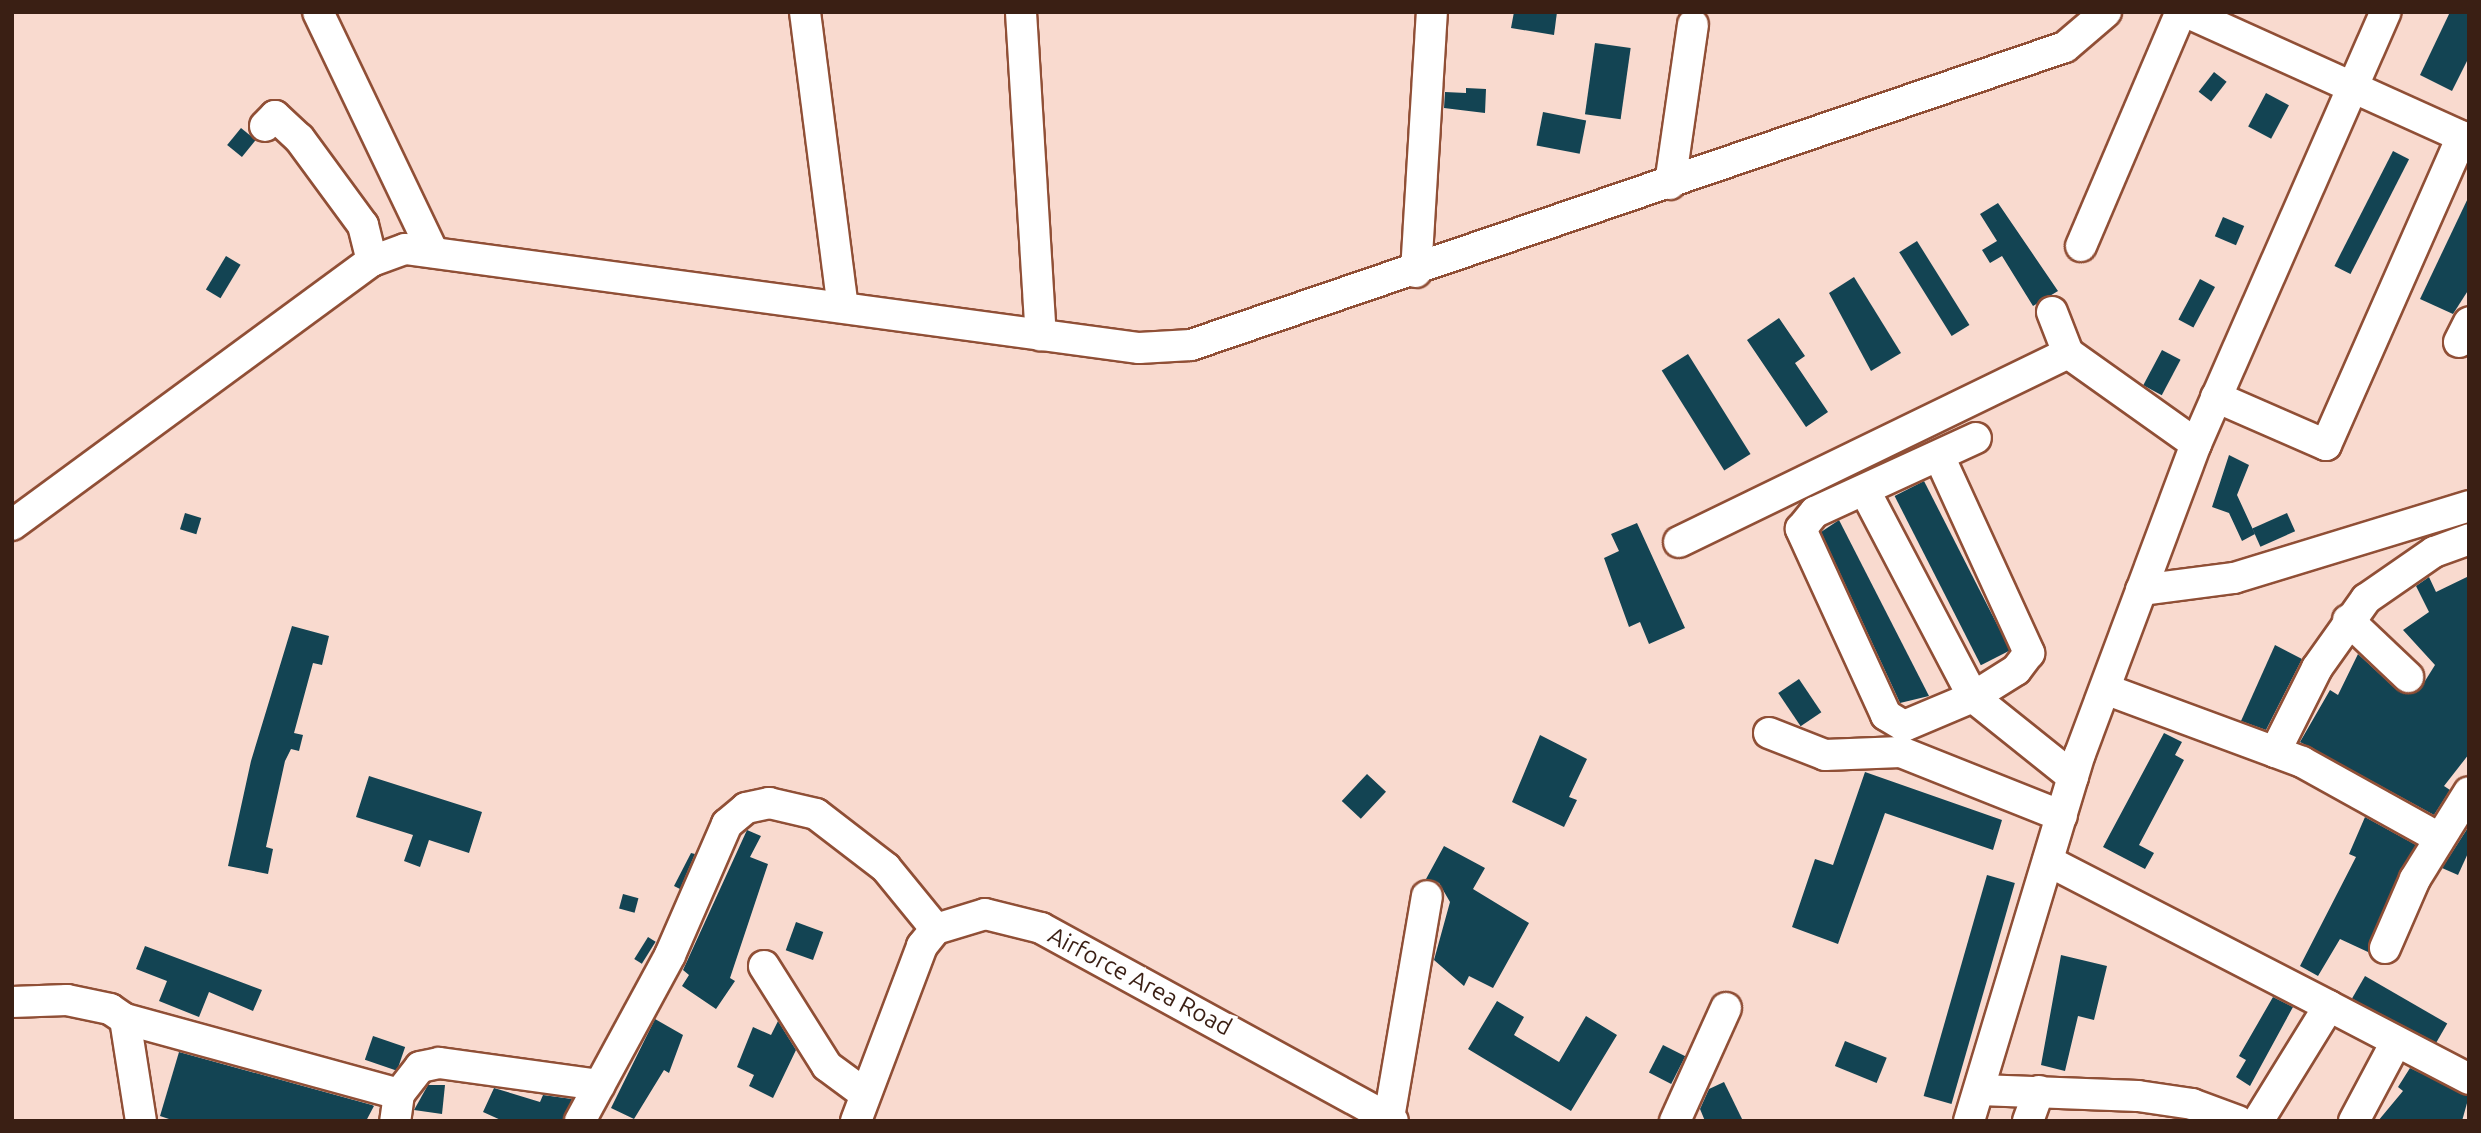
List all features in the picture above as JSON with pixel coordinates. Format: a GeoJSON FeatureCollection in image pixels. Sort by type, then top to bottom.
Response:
{"type":"FeatureCollection","features":[{"type":"Feature","properties":{"kind":"street"},"geometry":{"type":"LineString","coordinates":[[318,12],[433,252]]}},
{"type":"Feature","properties":{"kind":"street"},"geometry":{"type":"LineString","coordinates":[[805,12],[843,307]]}},
{"type":"Feature","properties":{"kind":"street"},"geometry":{"type":"LineString","coordinates":[[1021,12],[1041,335]]}},
{"type":"Feature","properties":{"kind":"street"},"geometry":{"type":"LineString","coordinates":[[1416,272],[1432,12]]}},
{"type":"Feature","properties":{"kind":"street"},"geometry":{"type":"LineString","coordinates":[[12,525],[372,261],[405,249],[1139,348],[1191,345],[1416,272],[2066,47],[2106,12]]}},
{"type":"Feature","properties":{"kind":"street"},"geometry":{"type":"LineString","coordinates":[[2081,246],[2184,12],[2465,138],[2326,445],[2216,397]]}},
{"type":"Feature","properties":{"kind":"street"},"geometry":{"type":"LineString","coordinates":[[1969,1121],[2073,777],[2141,590],[2196,444],[2386,12]]}},
{"type":"Feature","properties":{"kind":"street"},"geometry":{"type":"LineString","coordinates":[[1670,184],[1693,25]]}},
{"type":"Feature","properties":{"kind":"street"},"geometry":{"type":"LineString","coordinates":[[265,126],[275,116],[299,138],[363,225],[372,261]]}},
{"type":"Feature","properties":{"kind":"street"},"geometry":{"type":"LineString","coordinates":[[2052,312],[2068,353],[2196,444]]}},
{"type":"Feature","properties":{"kind":"street"},"geometry":{"type":"LineString","coordinates":[[1679,542],[2068,353]]}},
{"type":"Feature","properties":{"kind":"street"},"geometry":{"type":"LineString","coordinates":[[1939,456],[2029,653],[2016,670],[1973,697],[1915,724],[1896,724],[1886,715],[1801,529],[1815,512],[1976,438]]}},
{"type":"Feature","properties":{"kind":"street"},"geometry":{"type":"LineString","coordinates":[[1865,491],[1973,697],[2073,777]]}},
{"type":"Feature","properties":{"kind":"street"},"geometry":{"type":"LineString","coordinates":[[2141,590],[2234,578],[2469,506]]}},
{"type":"Feature","properties":{"kind":"street"},"geometry":{"type":"LineString","coordinates":[[2275,752],[2348,620],[2395,577],[2469,539]]}},
{"type":"Feature","properties":{"kind":"street"},"geometry":{"type":"LineString","coordinates":[[2348,620],[2408,677]]}},
{"type":"Feature","properties":{"kind":"street"},"geometry":{"type":"LineString","coordinates":[[2105,689],[2275,752],[2439,838]]}},
{"type":"Feature","properties":{"kind":"street"},"geometry":{"type":"LineString","coordinates":[[1769,733],[1825,755],[1901,752],[2062,816]]}},
{"type":"Feature","properties":{"kind":"street"},"geometry":{"type":"LineString","coordinates":[[2385,948],[2439,838],[2469,792]]}},
{"type":"Feature","properties":{"kind":"street"},"geometry":{"type":"LineString","coordinates":[[580,1121],[670,955],[727,824],[746,808],[769,803],[816,814],[886,869],[936,929],[904,986],[861,1107]]}},
{"type":"Feature","properties":{"kind":"street"},"geometry":{"type":"LineString","coordinates":[[2048,861],[2469,1079]]}},
{"type":"Feature","properties":{"kind":"street"},"geometry":{"type":"LineString","coordinates":[[1391,1120],[1427,896]]}},
{"type":"Feature","properties":{"kind":"street","name":"Airforce Area Road"},"geometry":{"type":"LineString","coordinates":[[936,929],[985,914],[1041,928],[1391,1120]]}},
{"type":"Feature","properties":{"kind":"street"},"geometry":{"type":"LineString","coordinates":[[764,966],[827,1066],[861,1107]]}},
{"type":"Feature","properties":{"kind":"street"},"geometry":{"type":"LineString","coordinates":[[12,1002],[67,1000],[110,1009],[125,1019],[397,1107],[420,1067],[439,1063],[599,1086]]}},
{"type":"Feature","properties":{"kind":"street"},"geometry":{"type":"LineString","coordinates":[[2258,1121],[2329,1006]]}},
{"type":"Feature","properties":{"kind":"street"},"geometry":{"type":"LineString","coordinates":[[1675,1121],[1726,1008]]}},
{"type":"Feature","properties":{"kind":"street"},"geometry":{"type":"LineString","coordinates":[[125,1019],[141,1121]]}},
{"type":"Feature","properties":{"kind":"street"},"geometry":{"type":"LineString","coordinates":[[2354,1121],[2396,1042]]}},
{"type":"Feature","properties":{"kind":"street"},"geometry":{"type":"LineString","coordinates":[[1980,1090],[2039,1091],[2238,1121]]}},
{"type":"Feature","properties":{"kind":"street"},"geometry":{"type":"LineString","coordinates":[[2028,1121],[2039,1091]]}},
{"type":"Feature","properties":{"kind":"building"},"geometry":{"type":"Polygon","coordinates":[[[1514,12],[1557,12],[1554,35],[1511,28],[1514,12]]]}},
{"type":"Feature","properties":{"kind":"building"},"geometry":{"type":"Polygon","coordinates":[[[2450,12],[2469,12],[2469,57],[2452,91],[2420,75],[2450,12]]]}},
{"type":"Feature","properties":{"kind":"building"},"geometry":{"type":"Polygon","coordinates":[[[1595,43],[1631,48],[1621,119],[1585,114],[1595,43]]]}},
{"type":"Feature","properties":{"kind":"building"},"geometry":{"type":"Polygon","coordinates":[[[2214,72],[2227,82],[2211,102],[2199,92],[2214,72]]]}},
{"type":"Feature","properties":{"kind":"building"},"geometry":{"type":"Polygon","coordinates":[[[1466,88],[1486,89],[1485,113],[1444,108],[1445,92],[1466,93],[1466,88]]]}},
{"type":"Feature","properties":{"kind":"building"},"geometry":{"type":"Polygon","coordinates":[[[2266,93],[2289,105],[2271,139],[2248,127],[2266,93]]]}},
{"type":"Feature","properties":{"kind":"building"},"geometry":{"type":"Polygon","coordinates":[[[1543,112],[1586,120],[1580,154],[1537,145],[1543,112]]]}},
{"type":"Feature","properties":{"kind":"building"},"geometry":{"type":"Polygon","coordinates":[[[241,128],[256,140],[242,157],[227,145],[241,128]]]}},
{"type":"Feature","properties":{"kind":"building"},"geometry":{"type":"Polygon","coordinates":[[[2393,151],[2409,159],[2350,274],[2334,266],[2393,151]]]}},
{"type":"Feature","properties":{"kind":"building"},"geometry":{"type":"Polygon","coordinates":[[[2469,196],[2469,289],[2453,314],[2420,299],[2469,196]]]}},
{"type":"Feature","properties":{"kind":"building"},"geometry":{"type":"Polygon","coordinates":[[[1998,203],[2058,291],[2033,306],[2002,256],[1990,263],[1982,250],[1997,241],[1980,214],[1998,203]]]}},
{"type":"Feature","properties":{"kind":"building"},"geometry":{"type":"Polygon","coordinates":[[[2223,217],[2244,226],[2236,245],[2215,236],[2223,217]]]}},
{"type":"Feature","properties":{"kind":"building"},"geometry":{"type":"Polygon","coordinates":[[[1917,241],[1969,325],[1952,336],[1899,252],[1917,241]]]}},
{"type":"Feature","properties":{"kind":"building"},"geometry":{"type":"Polygon","coordinates":[[[226,256],[241,265],[220,298],[206,289],[226,256]]]}},
{"type":"Feature","properties":{"kind":"building"},"geometry":{"type":"Polygon","coordinates":[[[1854,277],[1901,353],[1871,371],[1829,293],[1854,277]]]}},
{"type":"Feature","properties":{"kind":"building"},"geometry":{"type":"Polygon","coordinates":[[[2200,279],[2215,287],[2193,328],[2178,320],[2200,279]]]}},
{"type":"Feature","properties":{"kind":"building"},"geometry":{"type":"Polygon","coordinates":[[[1779,318],[1805,356],[1795,363],[1828,412],[1806,427],[1747,340],[1779,318]]]}},
{"type":"Feature","properties":{"kind":"building"},"geometry":{"type":"Polygon","coordinates":[[[2162,350],[2181,360],[2162,395],[2143,385],[2162,350]]]}},
{"type":"Feature","properties":{"kind":"building"},"geometry":{"type":"Polygon","coordinates":[[[1688,354],[1751,454],[1724,470],[1662,370],[1688,354]]]}},
{"type":"Feature","properties":{"kind":"building"},"geometry":{"type":"Polygon","coordinates":[[[2229,455],[2249,465],[2237,495],[2255,534],[2242,541],[2229,513],[2212,507],[2229,455]]]}},
{"type":"Feature","properties":{"kind":"building"},"geometry":{"type":"Polygon","coordinates":[[[1924,481],[2010,650],[1981,665],[1895,496],[1924,481]]]}},
{"type":"Feature","properties":{"kind":"building"},"geometry":{"type":"Polygon","coordinates":[[[185,513],[201,518],[196,534],[180,529],[185,513]]]}},
{"type":"Feature","properties":{"kind":"building"},"geometry":{"type":"Polygon","coordinates":[[[2287,513],[2295,531],[2260,547],[2252,528],[2287,513]]]}},
{"type":"Feature","properties":{"kind":"building"},"geometry":{"type":"Polygon","coordinates":[[[1839,520],[1929,696],[1900,703],[1821,532],[1839,520]]]}},
{"type":"Feature","properties":{"kind":"building"},"geometry":{"type":"Polygon","coordinates":[[[1637,523],[1685,628],[1649,644],[1640,622],[1629,627],[1604,558],[1619,551],[1611,534],[1637,523]]]}},
{"type":"Feature","properties":{"kind":"building"},"geometry":{"type":"Polygon","coordinates":[[[2469,576],[2469,754],[2444,786],[2450,790],[2434,815],[2300,742],[2330,690],[2338,695],[2358,654],[2397,690],[2420,689],[2435,665],[2403,630],[2429,612],[2416,586],[2429,577],[2436,592],[2469,576]]]}},
{"type":"Feature","properties":{"kind":"building"},"geometry":{"type":"Polygon","coordinates":[[[292,626],[329,636],[322,665],[313,663],[294,733],[303,735],[299,751],[291,749],[285,761],[266,847],[273,849],[268,874],[228,866],[251,761],[292,626]]]}},
{"type":"Feature","properties":{"kind":"building"},"geometry":{"type":"Polygon","coordinates":[[[2275,645],[2302,659],[2266,730],[2241,721],[2275,645]]]}},
{"type":"Feature","properties":{"kind":"building"},"geometry":{"type":"Polygon","coordinates":[[[1799,679],[1821,712],[1801,726],[1778,693],[1799,679]]]}},
{"type":"Feature","properties":{"kind":"building"},"geometry":{"type":"Polygon","coordinates":[[[2164,733],[2182,742],[2175,755],[2184,760],[2139,845],[2154,853],[2145,869],[2103,847],[2164,733]]]}},
{"type":"Feature","properties":{"kind":"building"},"geometry":{"type":"Polygon","coordinates":[[[1540,735],[1587,759],[1569,797],[1577,800],[1564,827],[1512,802],[1540,735]]]}},
{"type":"Feature","properties":{"kind":"building"},"geometry":{"type":"Polygon","coordinates":[[[1865,772],[2002,820],[1993,850],[1885,813],[1838,944],[1792,927],[1815,859],[1833,865],[1865,772]]]}},
{"type":"Feature","properties":{"kind":"building"},"geometry":{"type":"Polygon","coordinates":[[[1367,774],[1386,792],[1361,819],[1342,801],[1367,774]]]}},
{"type":"Feature","properties":{"kind":"building"},"geometry":{"type":"Polygon","coordinates":[[[369,776],[482,812],[469,853],[429,840],[420,867],[404,861],[413,835],[356,817],[369,776]]]}},
{"type":"Feature","properties":{"kind":"building"},"geometry":{"type":"Polygon","coordinates":[[[2365,817],[2416,845],[2368,952],[2340,939],[2318,976],[2300,966],[2356,857],[2349,854],[2365,817]]]}},
{"type":"Feature","properties":{"kind":"building"},"geometry":{"type":"Polygon","coordinates":[[[2469,826],[2469,851],[2458,875],[2442,868],[2469,826]]]}},
{"type":"Feature","properties":{"kind":"building"},"geometry":{"type":"Polygon","coordinates":[[[747,830],[761,836],[750,857],[768,864],[730,978],[735,981],[716,1009],[682,986],[689,975],[683,970],[747,830]]]}},
{"type":"Feature","properties":{"kind":"building"},"geometry":{"type":"Polygon","coordinates":[[[1444,846],[1485,868],[1473,889],[1529,923],[1493,988],[1469,976],[1464,986],[1434,960],[1450,902],[1439,883],[1426,879],[1444,846]]]}},
{"type":"Feature","properties":{"kind":"building"},"geometry":{"type":"Polygon","coordinates":[[[691,853],[695,854],[680,889],[674,886],[691,853]]]}},
{"type":"Feature","properties":{"kind":"building"},"geometry":{"type":"Polygon","coordinates":[[[1987,875],[2015,883],[1951,1104],[1924,1096],[1987,875]]]}},
{"type":"Feature","properties":{"kind":"building"},"geometry":{"type":"Polygon","coordinates":[[[623,894],[638,898],[635,913],[619,908],[623,894]]]}},
{"type":"Feature","properties":{"kind":"building"},"geometry":{"type":"Polygon","coordinates":[[[796,922],[823,932],[813,960],[786,950],[796,922]]]}},
{"type":"Feature","properties":{"kind":"building"},"geometry":{"type":"Polygon","coordinates":[[[648,937],[656,942],[642,964],[634,959],[648,937]]]}},
{"type":"Feature","properties":{"kind":"building"},"geometry":{"type":"Polygon","coordinates":[[[145,946],[262,990],[253,1011],[209,992],[199,1017],[159,1001],[167,981],[136,969],[145,946]]]}},
{"type":"Feature","properties":{"kind":"building"},"geometry":{"type":"Polygon","coordinates":[[[2061,955],[2107,966],[2094,1020],[2078,1016],[2065,1071],[2041,1065],[2061,955]]]}},
{"type":"Feature","properties":{"kind":"building"},"geometry":{"type":"Polygon","coordinates":[[[2365,976],[2447,1024],[2434,1046],[2352,999],[2365,976]]]}},
{"type":"Feature","properties":{"kind":"building"},"geometry":{"type":"Polygon","coordinates":[[[2273,997],[2293,1007],[2250,1086],[2236,1077],[2246,1060],[2239,1056],[2273,997]]]}},
{"type":"Feature","properties":{"kind":"building"},"geometry":{"type":"Polygon","coordinates":[[[1497,1001],[1524,1017],[1514,1035],[1559,1062],[1586,1016],[1617,1035],[1571,1111],[1468,1049],[1497,1001]]]}},
{"type":"Feature","properties":{"kind":"building"},"geometry":{"type":"Polygon","coordinates":[[[655,1019],[683,1035],[669,1073],[664,1070],[634,1119],[611,1108],[655,1019]]]}},
{"type":"Feature","properties":{"kind":"building"},"geometry":{"type":"Polygon","coordinates":[[[778,1021],[796,1050],[773,1098],[749,1086],[754,1075],[737,1067],[753,1027],[771,1035],[778,1021]]]}},
{"type":"Feature","properties":{"kind":"building"},"geometry":{"type":"Polygon","coordinates":[[[373,1036],[405,1047],[397,1071],[365,1060],[373,1036]]]}},
{"type":"Feature","properties":{"kind":"building"},"geometry":{"type":"Polygon","coordinates":[[[1845,1041],[1887,1058],[1877,1083],[1835,1066],[1845,1041]]]}},
{"type":"Feature","properties":{"kind":"building"},"geometry":{"type":"Polygon","coordinates":[[[1663,1045],[1685,1056],[1671,1084],[1649,1073],[1663,1045]]]}},
{"type":"Feature","properties":{"kind":"building"},"geometry":{"type":"Polygon","coordinates":[[[179,1052],[374,1106],[366,1121],[175,1121],[160,1116],[179,1052]]]}},
{"type":"Feature","properties":{"kind":"building"},"geometry":{"type":"Polygon","coordinates":[[[2410,1068],[2469,1096],[2462,1121],[2378,1121],[2403,1091],[2398,1087],[2410,1068]]]}},
{"type":"Feature","properties":{"kind":"building"},"geometry":{"type":"Polygon","coordinates":[[[1724,1082],[1743,1121],[1705,1121],[1700,1109],[1709,1089],[1724,1082]]]}},
{"type":"Feature","properties":{"kind":"building"},"geometry":{"type":"Polygon","coordinates":[[[428,1085],[445,1085],[442,1114],[414,1110],[428,1085]]]}},
{"type":"Feature","properties":{"kind":"building"},"geometry":{"type":"Polygon","coordinates":[[[494,1088],[540,1102],[543,1095],[572,1099],[563,1121],[503,1121],[483,1112],[494,1088]]]}}]}
